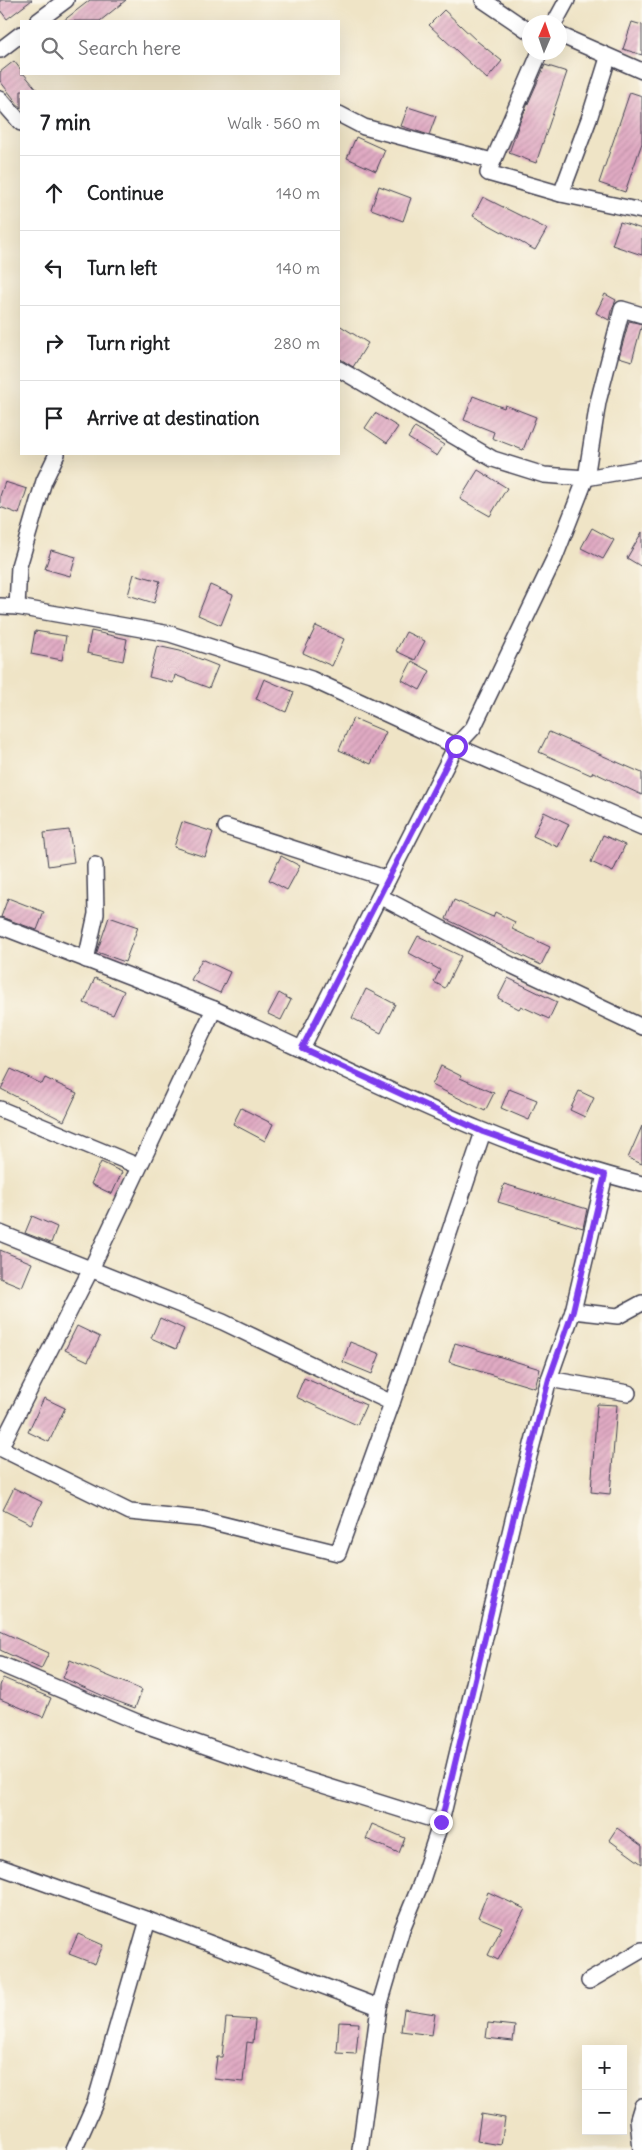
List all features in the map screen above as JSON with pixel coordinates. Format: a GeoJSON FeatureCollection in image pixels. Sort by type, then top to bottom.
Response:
{"type":"FeatureCollection","features":[{"type":"Feature","properties":{"kind":"street"},"geometry":{"type":"LineString","coordinates":[[39,20],[66,0]]}},
{"type":"Feature","properties":{"kind":"street"},"geometry":{"type":"LineString","coordinates":[[483,0],[522,27]]}},
{"type":"Feature","properties":{"kind":"street"},"geometry":{"type":"LineString","coordinates":[[559,15],[567,0]]}},
{"type":"Feature","properties":{"kind":"street"},"geometry":{"type":"LineString","coordinates":[[0,50],[20,35]]}},
{"type":"Feature","properties":{"kind":"street"},"geometry":{"type":"LineString","coordinates":[[567,38],[608,58],[642,71]]}},
{"type":"Feature","properties":{"kind":"street"},"geometry":{"type":"LineString","coordinates":[[561,194],[589,119],[608,58]]}},
{"type":"Feature","properties":{"kind":"street"},"geometry":{"type":"LineString","coordinates":[[536,60],[488,173],[561,194],[642,211]]}},
{"type":"Feature","properties":{"kind":"street"},"geometry":{"type":"LineString","coordinates":[[0,100],[20,122]]}},
{"type":"Feature","properties":{"kind":"street"},"geometry":{"type":"LineString","coordinates":[[340,115],[364,127],[492,161]]}},
{"type":"Feature","properties":{"kind":"street"},"geometry":{"type":"LineString","coordinates":[[302,1048],[456,746],[473,728],[555,557],[586,478],[598,402],[622,309],[642,315]]}},
{"type":"Feature","properties":{"kind":"street"},"geometry":{"type":"LineString","coordinates":[[340,370],[493,459],[544,476],[586,478],[642,468]]}},
{"type":"Feature","properties":{"kind":"street"},"geometry":{"type":"LineString","coordinates":[[17,607],[18,566],[44,480],[56,455]]}},
{"type":"Feature","properties":{"kind":"street"},"geometry":{"type":"LineString","coordinates":[[0,606],[17,607],[170,634],[311,679],[456,746],[642,827]]}},
{"type":"Feature","properties":{"kind":"street"},"geometry":{"type":"LineString","coordinates":[[226,827],[388,879]]}},
{"type":"Feature","properties":{"kind":"street"},"geometry":{"type":"LineString","coordinates":[[86,960],[96,914],[94,865]]}},
{"type":"Feature","properties":{"kind":"street"},"geometry":{"type":"LineString","coordinates":[[380,896],[511,965],[642,1027]]}},
{"type":"Feature","properties":{"kind":"street"},"geometry":{"type":"LineString","coordinates":[[0,926],[214,1009],[483,1132],[605,1175],[642,1184]]}},
{"type":"Feature","properties":{"kind":"street"},"geometry":{"type":"LineString","coordinates":[[214,1009],[138,1166],[91,1269],[0,1448],[130,1512],[202,1520],[338,1553],[392,1403],[483,1132]]}},
{"type":"Feature","properties":{"kind":"street"},"geometry":{"type":"LineString","coordinates":[[0,1110],[138,1166]]}},
{"type":"Feature","properties":{"kind":"street"},"geometry":{"type":"LineString","coordinates":[[360,2150],[379,2007],[402,1929],[421,1883],[441,1822],[549,1379],[573,1311],[605,1175]]}},
{"type":"Feature","properties":{"kind":"street"},"geometry":{"type":"LineString","coordinates":[[0,1233],[223,1322],[392,1403]]}},
{"type":"Feature","properties":{"kind":"street"},"geometry":{"type":"LineString","coordinates":[[573,1311],[618,1316],[642,1303]]}},
{"type":"Feature","properties":{"kind":"street"},"geometry":{"type":"LineString","coordinates":[[549,1379],[628,1393]]}},
{"type":"Feature","properties":{"kind":"street"},"geometry":{"type":"LineString","coordinates":[[0,1664],[137,1722],[262,1766],[441,1822]]}},
{"type":"Feature","properties":{"kind":"street"},"geometry":{"type":"LineString","coordinates":[[0,1867],[148,1920],[379,2007]]}},
{"type":"Feature","properties":{"kind":"street"},"geometry":{"type":"LineString","coordinates":[[74,2150],[95,2103],[148,1920]]}},
{"type":"Feature","properties":{"kind":"street"},"geometry":{"type":"LineString","coordinates":[[589,1982],[642,1950]]}},
{"type":"Feature","properties":{"kind":"street"},"geometry":{"type":"LineString","coordinates":[[641,2150],[638,2119],[642,2106]]}},
{"type":"Feature","properties":{"kind":"building"},"geometry":{"type":"Polygon","coordinates":[[[0,0],[32,0],[7,19],[0,10],[0,0]]]}},
{"type":"Feature","properties":{"kind":"building"},"geometry":{"type":"Polygon","coordinates":[[[90,0],[126,0],[101,20],[64,20],[90,0]]]}},
{"type":"Feature","properties":{"kind":"building"},"geometry":{"type":"Polygon","coordinates":[[[444,10],[502,61],[487,79],[429,25],[444,10]]]}},
{"type":"Feature","properties":{"kind":"building"},"geometry":{"type":"Polygon","coordinates":[[[632,22],[642,25],[642,55],[623,49],[632,22]]]}},
{"type":"Feature","properties":{"kind":"building"},"geometry":{"type":"Polygon","coordinates":[[[14,61],[20,69],[20,75],[25,75],[37,90],[20,90],[20,107],[0,81],[0,72],[14,61]]]}},
{"type":"Feature","properties":{"kind":"building"},"geometry":{"type":"Polygon","coordinates":[[[545,65],[567,72],[536,163],[509,153],[519,124],[545,65]]]}},
{"type":"Feature","properties":{"kind":"building"},"geometry":{"type":"Polygon","coordinates":[[[630,92],[642,96],[642,143],[625,192],[599,183],[630,92]]]}},
{"type":"Feature","properties":{"kind":"building"},"geometry":{"type":"Polygon","coordinates":[[[408,107],[436,116],[429,135],[401,126],[408,107]]]}},
{"type":"Feature","properties":{"kind":"building"},"geometry":{"type":"Polygon","coordinates":[[[356,137],[385,150],[376,171],[347,158],[356,137]]]}},
{"type":"Feature","properties":{"kind":"building"},"geometry":{"type":"Polygon","coordinates":[[[379,186],[411,198],[403,221],[371,209],[379,186]]]}},
{"type":"Feature","properties":{"kind":"building"},"geometry":{"type":"Polygon","coordinates":[[[483,197],[547,229],[535,250],[473,216],[483,197]]]}},
{"type":"Feature","properties":{"kind":"building"},"geometry":{"type":"Polygon","coordinates":[[[620,222],[642,229],[642,255],[612,245],[620,222]]]}},
{"type":"Feature","properties":{"kind":"building"},"geometry":{"type":"Polygon","coordinates":[[[605,294],[616,300],[609,320],[596,313],[605,294]]]}},
{"type":"Feature","properties":{"kind":"building"},"geometry":{"type":"Polygon","coordinates":[[[629,321],[642,324],[632,361],[619,357],[629,321]]]}},
{"type":"Feature","properties":{"kind":"building"},"geometry":{"type":"Polygon","coordinates":[[[340,326],[368,343],[353,367],[340,359],[340,326]]]}},
{"type":"Feature","properties":{"kind":"building"},"geometry":{"type":"Polygon","coordinates":[[[473,396],[504,408],[505,405],[536,417],[523,450],[492,438],[494,432],[464,420],[473,396]]]}},
{"type":"Feature","properties":{"kind":"building"},"geometry":{"type":"Polygon","coordinates":[[[375,413],[398,427],[387,443],[365,428],[375,413]]]}},
{"type":"Feature","properties":{"kind":"building"},"geometry":{"type":"Polygon","coordinates":[[[415,427],[444,445],[437,456],[408,438],[415,427]]]}},
{"type":"Feature","properties":{"kind":"building"},"geometry":{"type":"Polygon","coordinates":[[[478,470],[507,488],[490,516],[460,499],[478,470]]]}},
{"type":"Feature","properties":{"kind":"building"},"geometry":{"type":"Polygon","coordinates":[[[5,482],[27,489],[19,514],[0,507],[0,496],[5,482]]]}},
{"type":"Feature","properties":{"kind":"building"},"geometry":{"type":"Polygon","coordinates":[[[592,528],[614,540],[603,559],[581,548],[592,528]]]}},
{"type":"Feature","properties":{"kind":"building"},"geometry":{"type":"Polygon","coordinates":[[[642,532],[642,567],[627,558],[642,532]]]}},
{"type":"Feature","properties":{"kind":"building"},"geometry":{"type":"Polygon","coordinates":[[[51,550],[76,557],[70,576],[45,569],[51,550]]]}},
{"type":"Feature","properties":{"kind":"building"},"geometry":{"type":"Polygon","coordinates":[[[134,574],[160,581],[154,603],[128,595],[134,574]]]}},
{"type":"Feature","properties":{"kind":"building"},"geometry":{"type":"Polygon","coordinates":[[[210,585],[233,595],[221,625],[198,615],[210,585]]]}},
{"type":"Feature","properties":{"kind":"building"},"geometry":{"type":"Polygon","coordinates":[[[316,626],[344,639],[332,666],[303,653],[316,626]]]}},
{"type":"Feature","properties":{"kind":"building"},"geometry":{"type":"Polygon","coordinates":[[[35,631],[66,636],[62,660],[31,654],[35,631]]]}},
{"type":"Feature","properties":{"kind":"building"},"geometry":{"type":"Polygon","coordinates":[[[91,631],[127,639],[123,661],[87,653],[91,631]]]}},
{"type":"Feature","properties":{"kind":"building"},"geometry":{"type":"Polygon","coordinates":[[[406,632],[425,641],[415,660],[396,651],[406,632]]]}},
{"type":"Feature","properties":{"kind":"building"},"geometry":{"type":"Polygon","coordinates":[[[157,646],[180,651],[218,666],[209,688],[175,675],[173,683],[149,677],[157,646]]]}},
{"type":"Feature","properties":{"kind":"building"},"geometry":{"type":"Polygon","coordinates":[[[412,661],[430,671],[420,690],[402,680],[412,661]]]}},
{"type":"Feature","properties":{"kind":"building"},"geometry":{"type":"Polygon","coordinates":[[[264,679],[294,692],[286,712],[256,699],[264,679]]]}},
{"type":"Feature","properties":{"kind":"building"},"geometry":{"type":"Polygon","coordinates":[[[353,718],[386,732],[371,764],[339,750],[353,718]]]}},
{"type":"Feature","properties":{"kind":"building"},"geometry":{"type":"Polygon","coordinates":[[[549,732],[642,773],[642,795],[593,772],[591,775],[539,752],[549,732]]]}},
{"type":"Feature","properties":{"kind":"building"},"geometry":{"type":"Polygon","coordinates":[[[544,812],[569,824],[558,847],[533,836],[544,812]]]}},
{"type":"Feature","properties":{"kind":"building"},"geometry":{"type":"Polygon","coordinates":[[[182,822],[213,832],[205,857],[174,847],[182,822]]]}},
{"type":"Feature","properties":{"kind":"building"},"geometry":{"type":"Polygon","coordinates":[[[69,830],[74,862],[48,866],[44,833],[69,830]]]}},
{"type":"Feature","properties":{"kind":"building"},"geometry":{"type":"Polygon","coordinates":[[[603,835],[625,845],[613,872],[591,862],[603,835]]]}},
{"type":"Feature","properties":{"kind":"building"},"geometry":{"type":"Polygon","coordinates":[[[281,856],[300,866],[287,890],[269,880],[281,856]]]}},
{"type":"Feature","properties":{"kind":"building"},"geometry":{"type":"Polygon","coordinates":[[[8,898],[44,912],[37,930],[1,917],[8,898]]]}},
{"type":"Feature","properties":{"kind":"building"},"geometry":{"type":"Polygon","coordinates":[[[454,900],[493,917],[495,912],[515,922],[512,929],[550,947],[541,965],[446,919],[454,900]]]}},
{"type":"Feature","properties":{"kind":"building"},"geometry":{"type":"Polygon","coordinates":[[[109,917],[138,927],[125,962],[97,952],[109,917]]]}},
{"type":"Feature","properties":{"kind":"building"},"geometry":{"type":"Polygon","coordinates":[[[418,936],[461,956],[445,988],[434,982],[440,970],[409,953],[418,936]]]}},
{"type":"Feature","properties":{"kind":"building"},"geometry":{"type":"Polygon","coordinates":[[[202,959],[230,972],[220,993],[191,980],[202,959]]]}},
{"type":"Feature","properties":{"kind":"building"},"geometry":{"type":"Polygon","coordinates":[[[95,978],[124,991],[113,1015],[84,1003],[95,978]]]}},
{"type":"Feature","properties":{"kind":"building"},"geometry":{"type":"Polygon","coordinates":[[[508,978],[557,1002],[549,1019],[521,1006],[519,1009],[498,998],[508,978]]]}},
{"type":"Feature","properties":{"kind":"building"},"geometry":{"type":"Polygon","coordinates":[[[366,989],[395,1004],[381,1033],[352,1018],[366,989]]]}},
{"type":"Feature","properties":{"kind":"building"},"geometry":{"type":"Polygon","coordinates":[[[279,993],[291,1000],[281,1020],[268,1014],[279,993]]]}},
{"type":"Feature","properties":{"kind":"building"},"geometry":{"type":"Polygon","coordinates":[[[441,1066],[461,1076],[460,1078],[494,1093],[485,1111],[432,1085],[441,1066]]]}},
{"type":"Feature","properties":{"kind":"building"},"geometry":{"type":"Polygon","coordinates":[[[11,1069],[42,1084],[45,1078],[77,1093],[64,1121],[1,1089],[11,1069]]]}},
{"type":"Feature","properties":{"kind":"building"},"geometry":{"type":"Polygon","coordinates":[[[509,1089],[537,1100],[529,1120],[501,1108],[509,1089]]]}},
{"type":"Feature","properties":{"kind":"building"},"geometry":{"type":"Polygon","coordinates":[[[579,1091],[594,1098],[585,1117],[570,1110],[579,1091]]]}},
{"type":"Feature","properties":{"kind":"building"},"geometry":{"type":"Polygon","coordinates":[[[241,1108],[273,1124],[265,1141],[233,1124],[241,1108]]]}},
{"type":"Feature","properties":{"kind":"building"},"geometry":{"type":"Polygon","coordinates":[[[642,1126],[642,1164],[628,1158],[642,1126]]]}},
{"type":"Feature","properties":{"kind":"building"},"geometry":{"type":"Polygon","coordinates":[[[101,1162],[122,1172],[112,1194],[91,1184],[101,1162]]]}},
{"type":"Feature","properties":{"kind":"building"},"geometry":{"type":"Polygon","coordinates":[[[504,1184],[587,1209],[583,1228],[498,1202],[504,1184]]]}},
{"type":"Feature","properties":{"kind":"building"},"geometry":{"type":"Polygon","coordinates":[[[32,1216],[57,1227],[51,1243],[25,1233],[32,1216]]]}},
{"type":"Feature","properties":{"kind":"building"},"geometry":{"type":"Polygon","coordinates":[[[0,1250],[32,1263],[22,1287],[0,1278],[0,1250]]]}},
{"type":"Feature","properties":{"kind":"building"},"geometry":{"type":"Polygon","coordinates":[[[160,1318],[184,1329],[176,1349],[151,1338],[160,1318]]]}},
{"type":"Feature","properties":{"kind":"building"},"geometry":{"type":"Polygon","coordinates":[[[77,1326],[100,1337],[88,1361],[65,1350],[77,1326]]]}},
{"type":"Feature","properties":{"kind":"building"},"geometry":{"type":"Polygon","coordinates":[[[350,1342],[380,1354],[372,1374],[343,1362],[350,1342]]]}},
{"type":"Feature","properties":{"kind":"building"},"geometry":{"type":"Polygon","coordinates":[[[455,1343],[540,1369],[535,1388],[449,1362],[455,1343]]]}},
{"type":"Feature","properties":{"kind":"building"},"geometry":{"type":"Polygon","coordinates":[[[304,1378],[366,1405],[357,1425],[296,1397],[304,1378]]]}},
{"type":"Feature","properties":{"kind":"building"},"geometry":{"type":"Polygon","coordinates":[[[44,1398],[65,1408],[49,1442],[28,1432],[44,1398]]]}},
{"type":"Feature","properties":{"kind":"building"},"geometry":{"type":"Polygon","coordinates":[[[597,1404],[617,1405],[610,1494],[591,1492],[597,1404]]]}},
{"type":"Feature","properties":{"kind":"building"},"geometry":{"type":"Polygon","coordinates":[[[14,1488],[42,1502],[31,1524],[3,1510],[14,1488]]]}},
{"type":"Feature","properties":{"kind":"building"},"geometry":{"type":"Polygon","coordinates":[[[0,1631],[49,1653],[41,1669],[0,1650],[0,1631]]]}},
{"type":"Feature","properties":{"kind":"building"},"geometry":{"type":"Polygon","coordinates":[[[70,1660],[142,1690],[135,1708],[63,1678],[70,1660]]]}},
{"type":"Feature","properties":{"kind":"building"},"geometry":{"type":"Polygon","coordinates":[[[3,1678],[51,1698],[43,1717],[0,1699],[0,1686],[3,1678]]]}},
{"type":"Feature","properties":{"kind":"building"},"geometry":{"type":"Polygon","coordinates":[[[372,1824],[405,1838],[399,1853],[366,1839],[372,1824]]]}},
{"type":"Feature","properties":{"kind":"building"},"geometry":{"type":"Polygon","coordinates":[[[617,1828],[642,1846],[642,1864],[609,1840],[617,1828]]]}},
{"type":"Feature","properties":{"kind":"building"},"geometry":{"type":"Polygon","coordinates":[[[488,1892],[525,1909],[498,1960],[488,1955],[502,1927],[478,1917],[488,1892]]]}},
{"type":"Feature","properties":{"kind":"building"},"geometry":{"type":"Polygon","coordinates":[[[78,1934],[103,1945],[95,1964],[69,1954],[78,1934]]]}},
{"type":"Feature","properties":{"kind":"building"},"geometry":{"type":"Polygon","coordinates":[[[404,2009],[435,2014],[432,2035],[401,2031],[404,2009]]]}},
{"type":"Feature","properties":{"kind":"building"},"geometry":{"type":"Polygon","coordinates":[[[226,2018],[255,2020],[253,2043],[247,2042],[243,2082],[214,2079],[217,2057],[222,2057],[226,2018]]]}},
{"type":"Feature","properties":{"kind":"building"},"geometry":{"type":"Polygon","coordinates":[[[339,2022],[359,2023],[356,2054],[337,2053],[339,2022]]]}},
{"type":"Feature","properties":{"kind":"building"},"geometry":{"type":"Polygon","coordinates":[[[488,2023],[515,2026],[513,2041],[486,2038],[488,2023]]]}},
{"type":"Feature","properties":{"kind":"building"},"geometry":{"type":"Polygon","coordinates":[[[481,2114],[505,2118],[501,2145],[477,2141],[481,2114]]]}},
{"type":"Feature","properties":{"kind":"route"},"geometry":{"type":"LineString","coordinates":[[441,1822],[517,1503],[549,1379],[573,1311],[605,1175],[483,1132],[302,1048],[456,746]]}}]}
